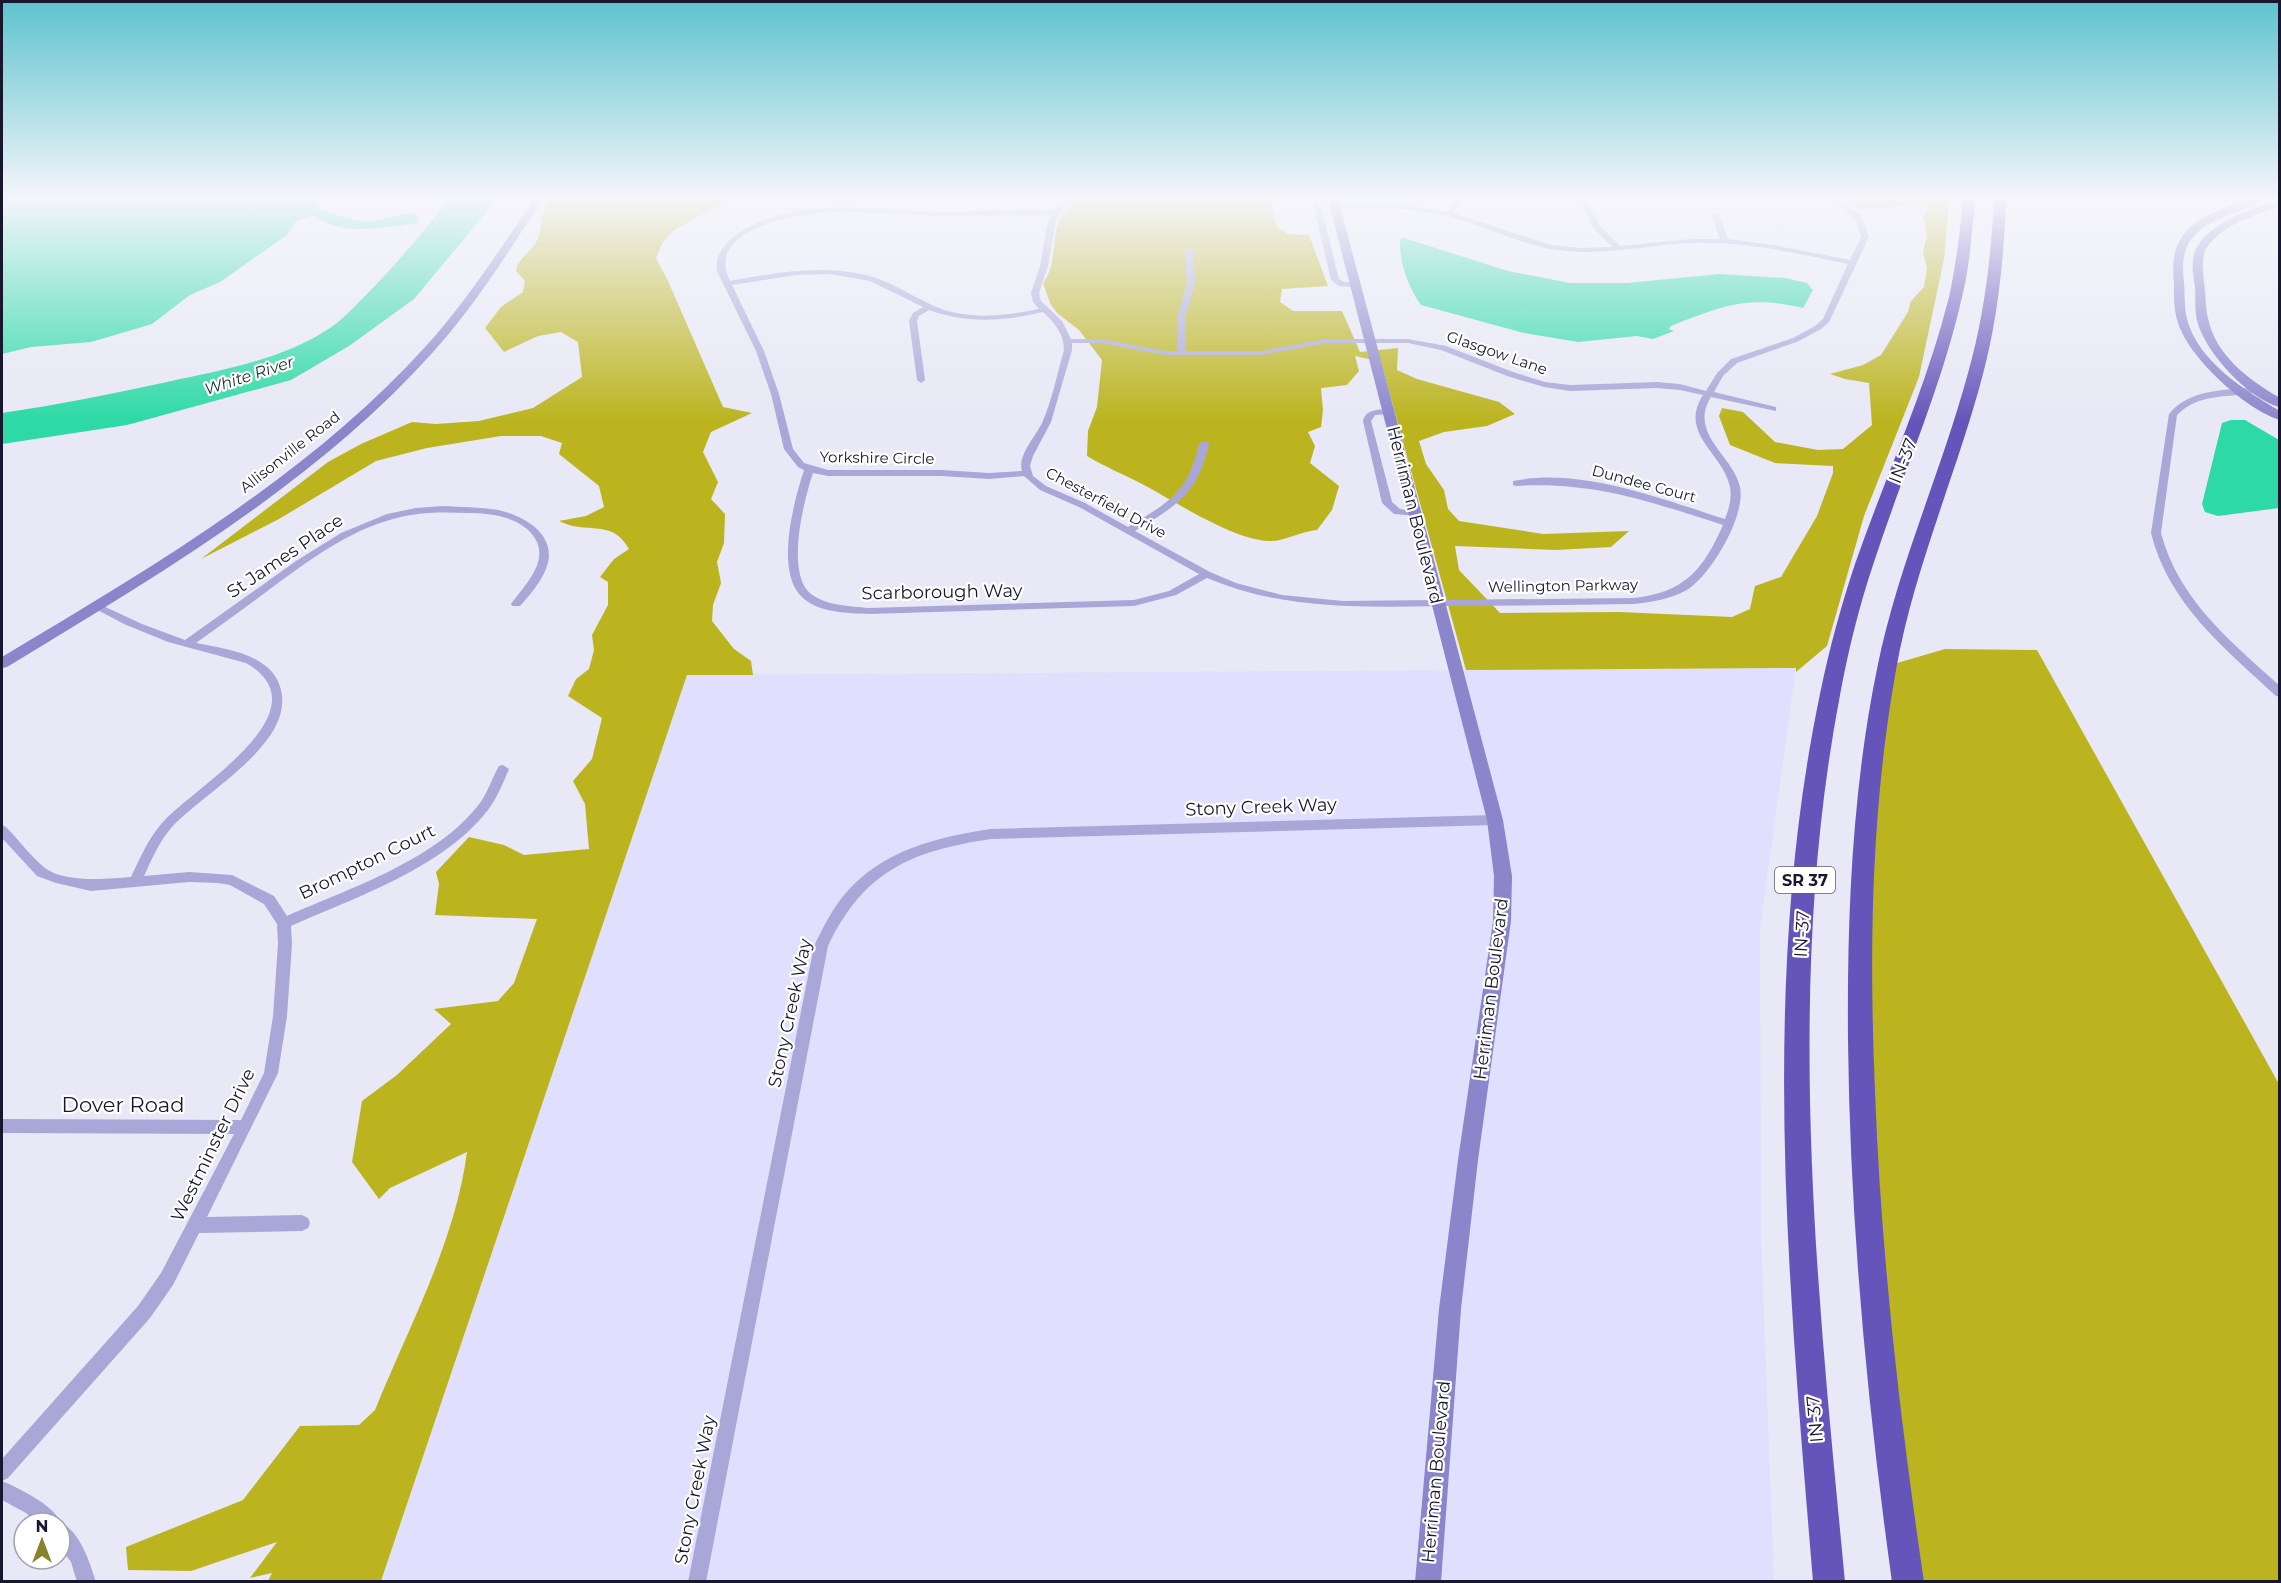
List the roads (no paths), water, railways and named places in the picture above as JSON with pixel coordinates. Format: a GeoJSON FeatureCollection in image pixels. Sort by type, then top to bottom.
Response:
{"type":"FeatureCollection","features":[{"type":"Feature","properties":{"kind":"highway","name":"IN-37"},"geometry":{"type":"LineString","coordinates":[[1829,1581],[1804,1297],[1799,1170],[1797,1058],[1804,892],[1814,795],[1830,696],[1852,602],[1933,382],[1952,317],[1960,273]]}},
{"type":"Feature","properties":{"kind":"highway","name":"SR 37"},"geometry":{"type":"LineString","coordinates":[[1908,1581],[1888,1429],[1866,1187],[1860,989],[1866,822],[1877,722],[1896,621],[1920,539],[1959,429],[1985,333],[1995,273]]}},
{"type":"Feature","properties":{"kind":"street","name":"Allisonville Road"},"geometry":{"type":"LineString","coordinates":[[2,663],[233,518],[293,473],[375,405],[419,361],[448,328],[487,273]]}},
{"type":"Feature","properties":{"kind":"street","name":"Yorkshire Circle"},"geometry":{"type":"LineString","coordinates":[[722,273],[760,351],[775,394],[789,449],[793,457],[809,469],[828,473],[942,473],[989,477],[1027,473]]}},
{"type":"Feature","properties":{"kind":"street"},"geometry":{"type":"LineString","coordinates":[[727,284],[793,273],[844,274],[892,286],[929,307],[959,317],[982,319],[1016,316],[1044,310]]}},
{"type":"Feature","properties":{"kind":"street"},"geometry":{"type":"LineString","coordinates":[[1041,273],[1035,289],[1037,302],[1059,323],[1068,341]]}},
{"type":"Feature","properties":{"kind":"street"},"geometry":{"type":"LineString","coordinates":[[1182,353],[1181,318],[1191,284],[1190,273]]}},
{"type":"Feature","properties":{"kind":"street"},"geometry":{"type":"LineString","coordinates":[[1333,273],[1335,280],[1342,284],[1355,285]]}},
{"type":"Feature","properties":{"kind":"street","name":"Herriman Boulevard"},"geometry":{"type":"LineString","coordinates":[[1352,273],[1495,819],[1503,876],[1503,921],[1468,1160],[1450,1309],[1428,1581]]}},
{"type":"Feature","properties":{"kind":"street","name":"Wellington Parkway"},"geometry":{"type":"LineString","coordinates":[[1437,603],[1622,602],[1663,595],[1682,588],[1696,578],[1705,567],[1728,523],[1736,502],[1735,485],[1700,423],[1700,410],[1719,374],[1734,361],[1804,335],[1822,325],[1848,273]]}},
{"type":"Feature","properties":{"kind":"street"},"geometry":{"type":"LineString","coordinates":[[2179,273],[2180,311],[2184,329],[2205,358],[2242,392],[2280,416]]}},
{"type":"Feature","properties":{"kind":"street"},"geometry":{"type":"LineString","coordinates":[[2199,273],[2202,318],[2208,336],[2228,363],[2280,404]]}},
{"type":"Feature","properties":{"kind":"street"},"geometry":{"type":"LineString","coordinates":[[921,380],[913,321],[916,315],[929,307]]}},
{"type":"Feature","properties":{"kind":"street","name":"Glasgow Lane"},"geometry":{"type":"LineString","coordinates":[[1068,341],[1100,341],[1157,353],[1270,353],[1320,342],[1408,341],[1443,348],[1510,374],[1551,385],[1586,388],[1668,385],[1773,409]]}},
{"type":"Feature","properties":{"kind":"street","name":"Chesterfield Drive"},"geometry":{"type":"LineString","coordinates":[[1068,341],[1068,350],[1047,422],[1025,466],[1027,473],[1043,488],[1082,505],[1206,574],[1253,592],[1305,602],[1437,603]]}},
{"type":"Feature","properties":{"kind":"street"},"geometry":{"type":"LineString","coordinates":[[2260,390],[2195,398],[2185,402],[2173,414],[2156,533],[2167,566],[2195,610],[2223,641],[2280,693]]}},
{"type":"Feature","properties":{"kind":"street"},"geometry":{"type":"LineString","coordinates":[[1128,531],[1174,501],[1187,489],[1198,472],[1204,444]]}},
{"type":"Feature","properties":{"kind":"street","name":"Scarborough Way"},"geometry":{"type":"LineString","coordinates":[[809,469],[800,499],[792,567],[797,585],[803,593],[829,606],[869,611],[1134,603],[1152,600],[1186,588],[1206,574]]}},
{"type":"Feature","properties":{"kind":"street","name":"Dundee Court"},"geometry":{"type":"LineString","coordinates":[[1516,483],[1554,480],[1604,487],[1728,523]]}},
{"type":"Feature","properties":{"kind":"street","name":"St James Place"},"geometry":{"type":"LineString","coordinates":[[187,644],[332,541],[362,525],[382,518],[429,509],[463,509],[513,516],[535,532],[543,543],[544,554],[541,570],[516,604]]}},
{"type":"Feature","properties":{"kind":"street"},"geometry":{"type":"LineString","coordinates":[[94,606],[152,633],[234,655],[257,665],[273,682],[277,704],[274,719],[257,746],[169,823],[155,843],[135,883]]}},
{"type":"Feature","properties":{"kind":"street","name":"Brompton Court"},"geometry":{"type":"LineString","coordinates":[[284,923],[410,865],[453,839],[483,807],[503,769]]}},
{"type":"Feature","properties":{"kind":"street","name":"Stony Creek Way"},"geometry":{"type":"LineString","coordinates":[[697,1581],[821,946],[838,913],[857,890],[882,868],[915,851],[957,838],[991,834],[1495,819]]}},
{"type":"Feature","properties":{"kind":"street"},"geometry":{"type":"LineString","coordinates":[[2,831],[41,872],[56,878],[91,886],[189,877],[232,880],[269,900],[284,923]]}},
{"type":"Feature","properties":{"kind":"street","name":"Westminster Drive"},"geometry":{"type":"LineString","coordinates":[[2,1472],[144,1312],[166,1279],[195,1225],[271,1073],[283,981],[284,923]]}},
{"type":"Feature","properties":{"kind":"street","name":"Dover Road"},"geometry":{"type":"LineString","coordinates":[[2,1126],[245,1127]]}},
{"type":"Feature","properties":{"kind":"street"},"geometry":{"type":"LineString","coordinates":[[195,1225],[302,1223]]}},
{"type":"Feature","properties":{"kind":"street"},"geometry":{"type":"LineString","coordinates":[[2,1490],[37,1511]]}},
{"type":"Feature","properties":{"kind":"street"},"geometry":{"type":"LineString","coordinates":[[72,1548],[79,1557],[87,1581]]}},
{"type":"Feature","properties":{"kind":"water"},"geometry":{"type":"Polygon","coordinates":[[[2,273],[233,273],[220,282],[190,295],[152,324],[91,342],[31,347],[2,354],[2,273]]]}},
{"type":"Feature","properties":{"kind":"water","name":"White River"},"geometry":{"type":"Polygon","coordinates":[[[387,273],[436,273],[414,299],[349,346],[291,380],[127,425],[2,444],[2,413],[105,395],[230,368],[272,356],[330,328],[387,273]]]}},
{"type":"Feature","properties":{"kind":"water"},"geometry":{"type":"Polygon","coordinates":[[[1405,273],[1518,273],[1570,283],[1627,283],[1719,274],[1785,278],[1807,283],[1813,290],[1803,308],[1766,303],[1735,305],[1671,326],[1669,329],[1674,331],[1653,339],[1637,336],[1578,342],[1524,333],[1421,305],[1405,273]]]}},
{"type":"Feature","properties":{"kind":"water"},"geometry":{"type":"Polygon","coordinates":[[[2231,420],[2245,420],[2279,440],[2279,508],[2218,516],[2205,512],[2202,504],[2222,423],[2231,420]]]}}]}
